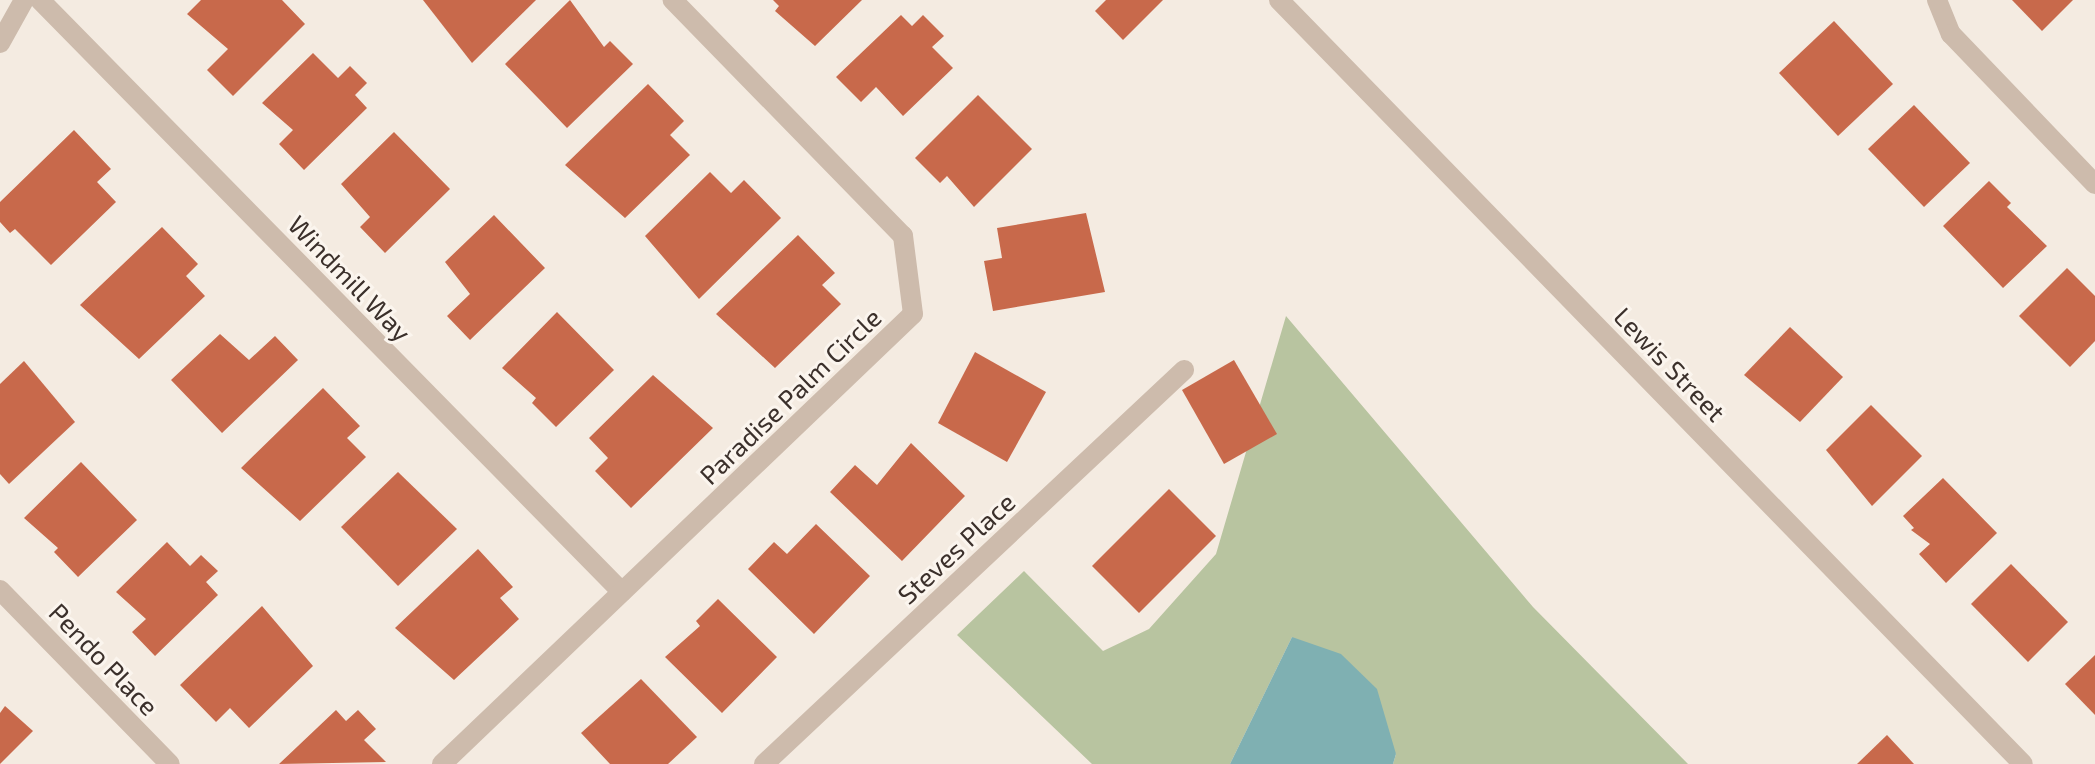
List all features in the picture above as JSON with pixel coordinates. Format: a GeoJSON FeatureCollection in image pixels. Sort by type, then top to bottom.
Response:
{"type":"FeatureCollection","features":[{"type":"Feature","properties":{"kind":"street"},"geometry":{"type":"LineString","coordinates":[[0,43],[24,0]]}},
{"type":"Feature","properties":{"kind":"street","name":"Windmill Way"},"geometry":{"type":"LineString","coordinates":[[40,0],[622,592]]}},
{"type":"Feature","properties":{"kind":"street","name":"Paradise Palm Circle"},"geometry":{"type":"LineString","coordinates":[[442,764],[913,314],[903,236],[673,0]]}},
{"type":"Feature","properties":{"kind":"street","name":"Lewis Street"},"geometry":{"type":"LineString","coordinates":[[1279,0],[2023,764]]}},
{"type":"Feature","properties":{"kind":"street"},"geometry":{"type":"LineString","coordinates":[[1937,0],[1951,34],[2095,184]]}},
{"type":"Feature","properties":{"kind":"street","name":"Steves Place"},"geometry":{"type":"LineString","coordinates":[[764,764],[1184,370]]}},
{"type":"Feature","properties":{"kind":"street","name":"Pendo Place"},"geometry":{"type":"LineString","coordinates":[[0,590],[170,764]]}},
{"type":"Feature","properties":{"kind":"green space"},"geometry":{"type":"Polygon","coordinates":[[[1286,316],[1533,607],[1688,764],[1393,764],[1396,754],[1292,637],[1230,764],[1092,764],[957,635],[1024,571],[1103,651],[1149,629],[1216,554],[1286,316]]]}},
{"type":"Feature","properties":{"kind":"water"},"geometry":{"type":"Polygon","coordinates":[[[1292,637],[1341,654],[1377,689],[1396,754],[1393,764],[1230,764],[1292,637]]]}},
{"type":"Feature","properties":{"kind":"building"},"geometry":{"type":"Polygon","coordinates":[[[201,0],[282,0],[305,24],[233,96],[207,70],[228,49],[187,14],[201,0]]]}},
{"type":"Feature","properties":{"kind":"building"},"geometry":{"type":"Polygon","coordinates":[[[423,0],[536,0],[472,63],[423,0]]]}},
{"type":"Feature","properties":{"kind":"building"},"geometry":{"type":"Polygon","coordinates":[[[570,0],[604,47],[610,41],[633,64],[567,128],[505,64],[570,0]]]}},
{"type":"Feature","properties":{"kind":"building"},"geometry":{"type":"Polygon","coordinates":[[[773,0],[862,0],[815,46],[775,11],[779,6],[773,0]]]}},
{"type":"Feature","properties":{"kind":"building"},"geometry":{"type":"Polygon","coordinates":[[[1106,0],[1163,0],[1123,40],[1095,11],[1106,0]]]}},
{"type":"Feature","properties":{"kind":"building"},"geometry":{"type":"Polygon","coordinates":[[[2012,0],[2073,0],[2042,31],[2012,0]]]}},
{"type":"Feature","properties":{"kind":"building"},"geometry":{"type":"Polygon","coordinates":[[[901,15],[912,26],[923,15],[944,36],[932,47],[953,68],[903,116],[876,87],[861,102],[836,77],[901,15]]]}},
{"type":"Feature","properties":{"kind":"building"},"geometry":{"type":"Polygon","coordinates":[[[1834,21],[1893,84],[1838,136],[1779,73],[1834,21]]]}},
{"type":"Feature","properties":{"kind":"building"},"geometry":{"type":"Polygon","coordinates":[[[313,53],[338,78],[350,66],[367,83],[355,95],[367,108],[304,170],[279,144],[293,130],[262,103],[313,53]]]}},
{"type":"Feature","properties":{"kind":"building"},"geometry":{"type":"Polygon","coordinates":[[[648,84],[684,121],[670,135],[690,155],[625,218],[565,165],[648,84]]]}},
{"type":"Feature","properties":{"kind":"building"},"geometry":{"type":"Polygon","coordinates":[[[978,95],[1032,149],[974,207],[947,176],[940,183],[915,158],[978,95]]]}},
{"type":"Feature","properties":{"kind":"building"},"geometry":{"type":"Polygon","coordinates":[[[1914,105],[1970,163],[1924,207],[1868,149],[1914,105]]]}},
{"type":"Feature","properties":{"kind":"building"},"geometry":{"type":"Polygon","coordinates":[[[74,130],[111,169],[97,182],[116,202],[51,265],[15,229],[10,233],[0,222],[0,202],[74,130]]]}},
{"type":"Feature","properties":{"kind":"building"},"geometry":{"type":"Polygon","coordinates":[[[394,132],[450,189],[385,253],[360,227],[370,217],[341,184],[394,132]]]}},
{"type":"Feature","properties":{"kind":"building"},"geometry":{"type":"Polygon","coordinates":[[[710,172],[731,193],[744,180],[781,218],[699,299],[645,236],[710,172]]]}},
{"type":"Feature","properties":{"kind":"building"},"geometry":{"type":"Polygon","coordinates":[[[1989,181],[2011,203],[2007,207],[2047,246],[2003,288],[1943,226],[1989,181]]]}},
{"type":"Feature","properties":{"kind":"building"},"geometry":{"type":"Polygon","coordinates":[[[1086,213],[1105,292],[993,311],[984,261],[1002,258],[997,228],[1086,213]]]}},
{"type":"Feature","properties":{"kind":"building"},"geometry":{"type":"Polygon","coordinates":[[[494,215],[545,268],[470,340],[447,316],[470,294],[445,262],[494,215]]]}},
{"type":"Feature","properties":{"kind":"building"},"geometry":{"type":"Polygon","coordinates":[[[162,227],[198,264],[186,276],[205,296],[139,359],[80,305],[162,227]]]}},
{"type":"Feature","properties":{"kind":"building"},"geometry":{"type":"Polygon","coordinates":[[[798,235],[835,273],[822,285],[841,304],[775,368],[716,314],[798,235]]]}},
{"type":"Feature","properties":{"kind":"building"},"geometry":{"type":"Polygon","coordinates":[[[2067,268],[2095,296],[2095,341],[2070,367],[2019,316],[2067,268]]]}},
{"type":"Feature","properties":{"kind":"building"},"geometry":{"type":"Polygon","coordinates":[[[557,312],[614,370],[556,427],[532,403],[536,398],[502,368],[557,312]]]}},
{"type":"Feature","properties":{"kind":"building"},"geometry":{"type":"Polygon","coordinates":[[[1790,327],[1843,377],[1800,422],[1744,375],[1790,327]]]}},
{"type":"Feature","properties":{"kind":"building"},"geometry":{"type":"Polygon","coordinates":[[[220,334],[249,360],[275,336],[298,360],[222,433],[171,380],[220,334]]]}},
{"type":"Feature","properties":{"kind":"building"},"geometry":{"type":"Polygon","coordinates":[[[975,352],[1046,392],[1007,462],[938,423],[975,352]]]}},
{"type":"Feature","properties":{"kind":"building"},"geometry":{"type":"Polygon","coordinates":[[[1234,360],[1277,434],[1224,464],[1182,390],[1234,360]]]}},
{"type":"Feature","properties":{"kind":"building"},"geometry":{"type":"Polygon","coordinates":[[[24,361],[75,422],[9,484],[0,474],[0,384],[24,361]]]}},
{"type":"Feature","properties":{"kind":"building"},"geometry":{"type":"Polygon","coordinates":[[[653,375],[713,428],[631,508],[595,471],[608,458],[589,438],[653,375]]]}},
{"type":"Feature","properties":{"kind":"building"},"geometry":{"type":"Polygon","coordinates":[[[323,388],[360,426],[347,438],[366,457],[300,521],[241,468],[323,388]]]}},
{"type":"Feature","properties":{"kind":"building"},"geometry":{"type":"Polygon","coordinates":[[[1871,405],[1922,456],[1872,506],[1826,450],[1871,405]]]}},
{"type":"Feature","properties":{"kind":"building"},"geometry":{"type":"Polygon","coordinates":[[[911,443],[965,496],[902,561],[830,492],[855,465],[877,485],[911,443]]]}},
{"type":"Feature","properties":{"kind":"building"},"geometry":{"type":"Polygon","coordinates":[[[81,462],[137,520],[78,577],[54,552],[58,548],[24,518],[81,462]]]}},
{"type":"Feature","properties":{"kind":"building"},"geometry":{"type":"Polygon","coordinates":[[[398,472],[457,529],[398,586],[341,527],[398,472]]]}},
{"type":"Feature","properties":{"kind":"building"},"geometry":{"type":"Polygon","coordinates":[[[1943,478],[1997,533],[1946,583],[1919,554],[1930,544],[1911,530],[1914,528],[1903,516],[1943,478]]]}},
{"type":"Feature","properties":{"kind":"building"},"geometry":{"type":"Polygon","coordinates":[[[1169,489],[1216,536],[1139,613],[1092,566],[1169,489]]]}},
{"type":"Feature","properties":{"kind":"building"},"geometry":{"type":"Polygon","coordinates":[[[816,524],[870,576],[814,634],[748,569],[774,542],[787,554],[816,524]]]}},
{"type":"Feature","properties":{"kind":"building"},"geometry":{"type":"Polygon","coordinates":[[[167,542],[190,566],[201,555],[218,571],[206,582],[218,595],[155,656],[132,632],[146,619],[116,592],[167,542]]]}},
{"type":"Feature","properties":{"kind":"building"},"geometry":{"type":"Polygon","coordinates":[[[478,549],[513,587],[500,598],[519,619],[454,680],[395,628],[478,549]]]}},
{"type":"Feature","properties":{"kind":"building"},"geometry":{"type":"Polygon","coordinates":[[[2011,564],[2068,622],[2028,662],[1971,604],[2011,564]]]}},
{"type":"Feature","properties":{"kind":"building"},"geometry":{"type":"Polygon","coordinates":[[[718,599],[777,657],[722,713],[665,657],[700,626],[696,621],[718,599]]]}},
{"type":"Feature","properties":{"kind":"building"},"geometry":{"type":"Polygon","coordinates":[[[262,606],[313,666],[249,728],[230,708],[216,722],[180,685],[262,606]]]}},
{"type":"Feature","properties":{"kind":"building"},"geometry":{"type":"Polygon","coordinates":[[[2095,655],[2095,715],[2065,684],[2095,655]]]}},
{"type":"Feature","properties":{"kind":"building"},"geometry":{"type":"Polygon","coordinates":[[[641,679],[697,737],[668,764],[610,764],[581,733],[641,679]]]}},
{"type":"Feature","properties":{"kind":"building"},"geometry":{"type":"Polygon","coordinates":[[[5,706],[33,731],[0,764],[0,713],[5,706]]]}},
{"type":"Feature","properties":{"kind":"building"},"geometry":{"type":"Polygon","coordinates":[[[336,710],[346,721],[358,710],[376,729],[364,740],[386,762],[279,764],[336,710]]]}},
{"type":"Feature","properties":{"kind":"building"},"geometry":{"type":"Polygon","coordinates":[[[1887,735],[1914,764],[1857,764],[1887,735]]]}}]}
